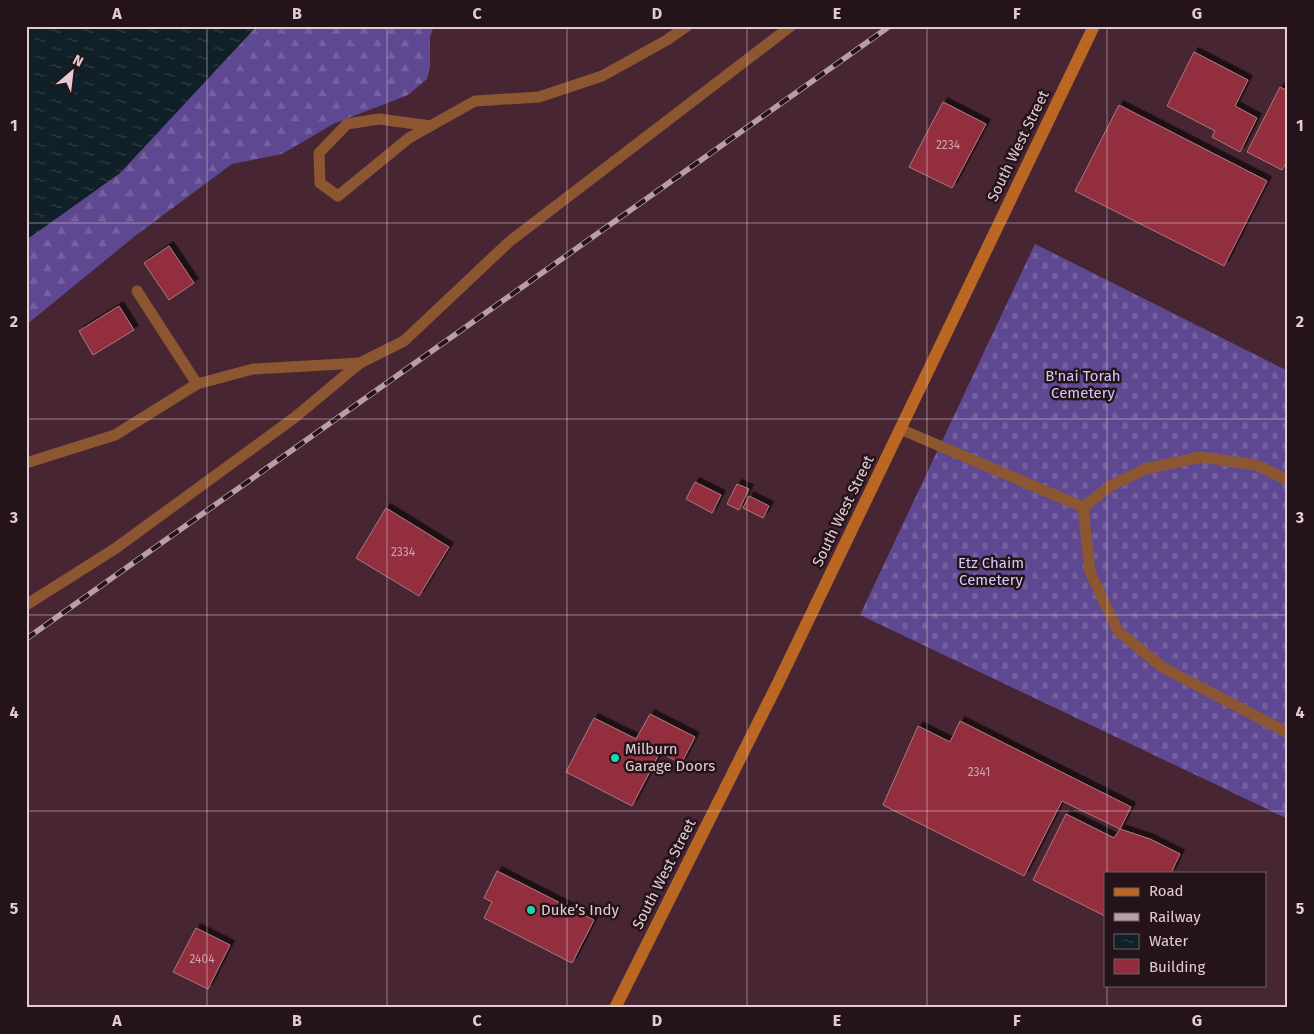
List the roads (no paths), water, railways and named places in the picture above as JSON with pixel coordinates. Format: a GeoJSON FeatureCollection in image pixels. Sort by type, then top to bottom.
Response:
{"type":"FeatureCollection","features":[{"type":"Feature","properties":{"kind":"main road","name":"South West Street"},"geometry":{"type":"LineString","coordinates":[[615,1008],[780,679],[1094,26]]}},
{"type":"Feature","properties":{"kind":"lane"},"geometry":{"type":"LineString","coordinates":[[431,126],[379,119],[347,124],[319,153],[320,183],[338,196],[409,138],[431,126],[476,101],[539,97],[602,76],[667,40],[687,26]]}},
{"type":"Feature","properties":{"kind":"lane"},"geometry":{"type":"LineString","coordinates":[[26,606],[116,548],[294,418],[360,363],[404,341],[509,242],[791,26]]}},
{"type":"Feature","properties":{"kind":"lane"},"geometry":{"type":"LineString","coordinates":[[137,291],[197,384]]}},
{"type":"Feature","properties":{"kind":"lane"},"geometry":{"type":"LineString","coordinates":[[26,464],[114,435],[197,384],[253,369],[360,363]]}},
{"type":"Feature","properties":{"kind":"lane"},"geometry":{"type":"LineString","coordinates":[[900,429],[1083,506]]}},
{"type":"Feature","properties":{"kind":"lane"},"geometry":{"type":"LineString","coordinates":[[1083,506],[1112,485],[1145,469],[1201,457],[1256,465],[1288,480]]}},
{"type":"Feature","properties":{"kind":"lane"},"geometry":{"type":"LineString","coordinates":[[1083,506],[1090,572],[1118,631],[1162,667],[1288,733]]}},
{"type":"Feature","properties":{"kind":"water"},"geometry":{"type":"Polygon","coordinates":[[[26,26],[257,26],[120,173],[26,240],[26,26]]]}},
{"type":"Feature","properties":{"kind":"railway"},"geometry":{"type":"LineString","coordinates":[[26,639],[890,26]]}},
{"type":"Feature","properties":{"kind":"place","name":"Milburn Garage Doors"},"geometry":{"type":"Point","coordinates":[615,758]}},
{"type":"Feature","properties":{"kind":"place","name":"Duke’s Indy"},"geometry":{"type":"Point","coordinates":[531,910]}},
{"type":"Feature","properties":{"kind":"park label","name":"B'nai Torah Cemetery"},"geometry":{"type":"Point","coordinates":[1083,384]}},
{"type":"Feature","properties":{"kind":"park label","name":"Etz Chaim Cemetery"},"geometry":{"type":"Point","coordinates":[991,572]}}]}
